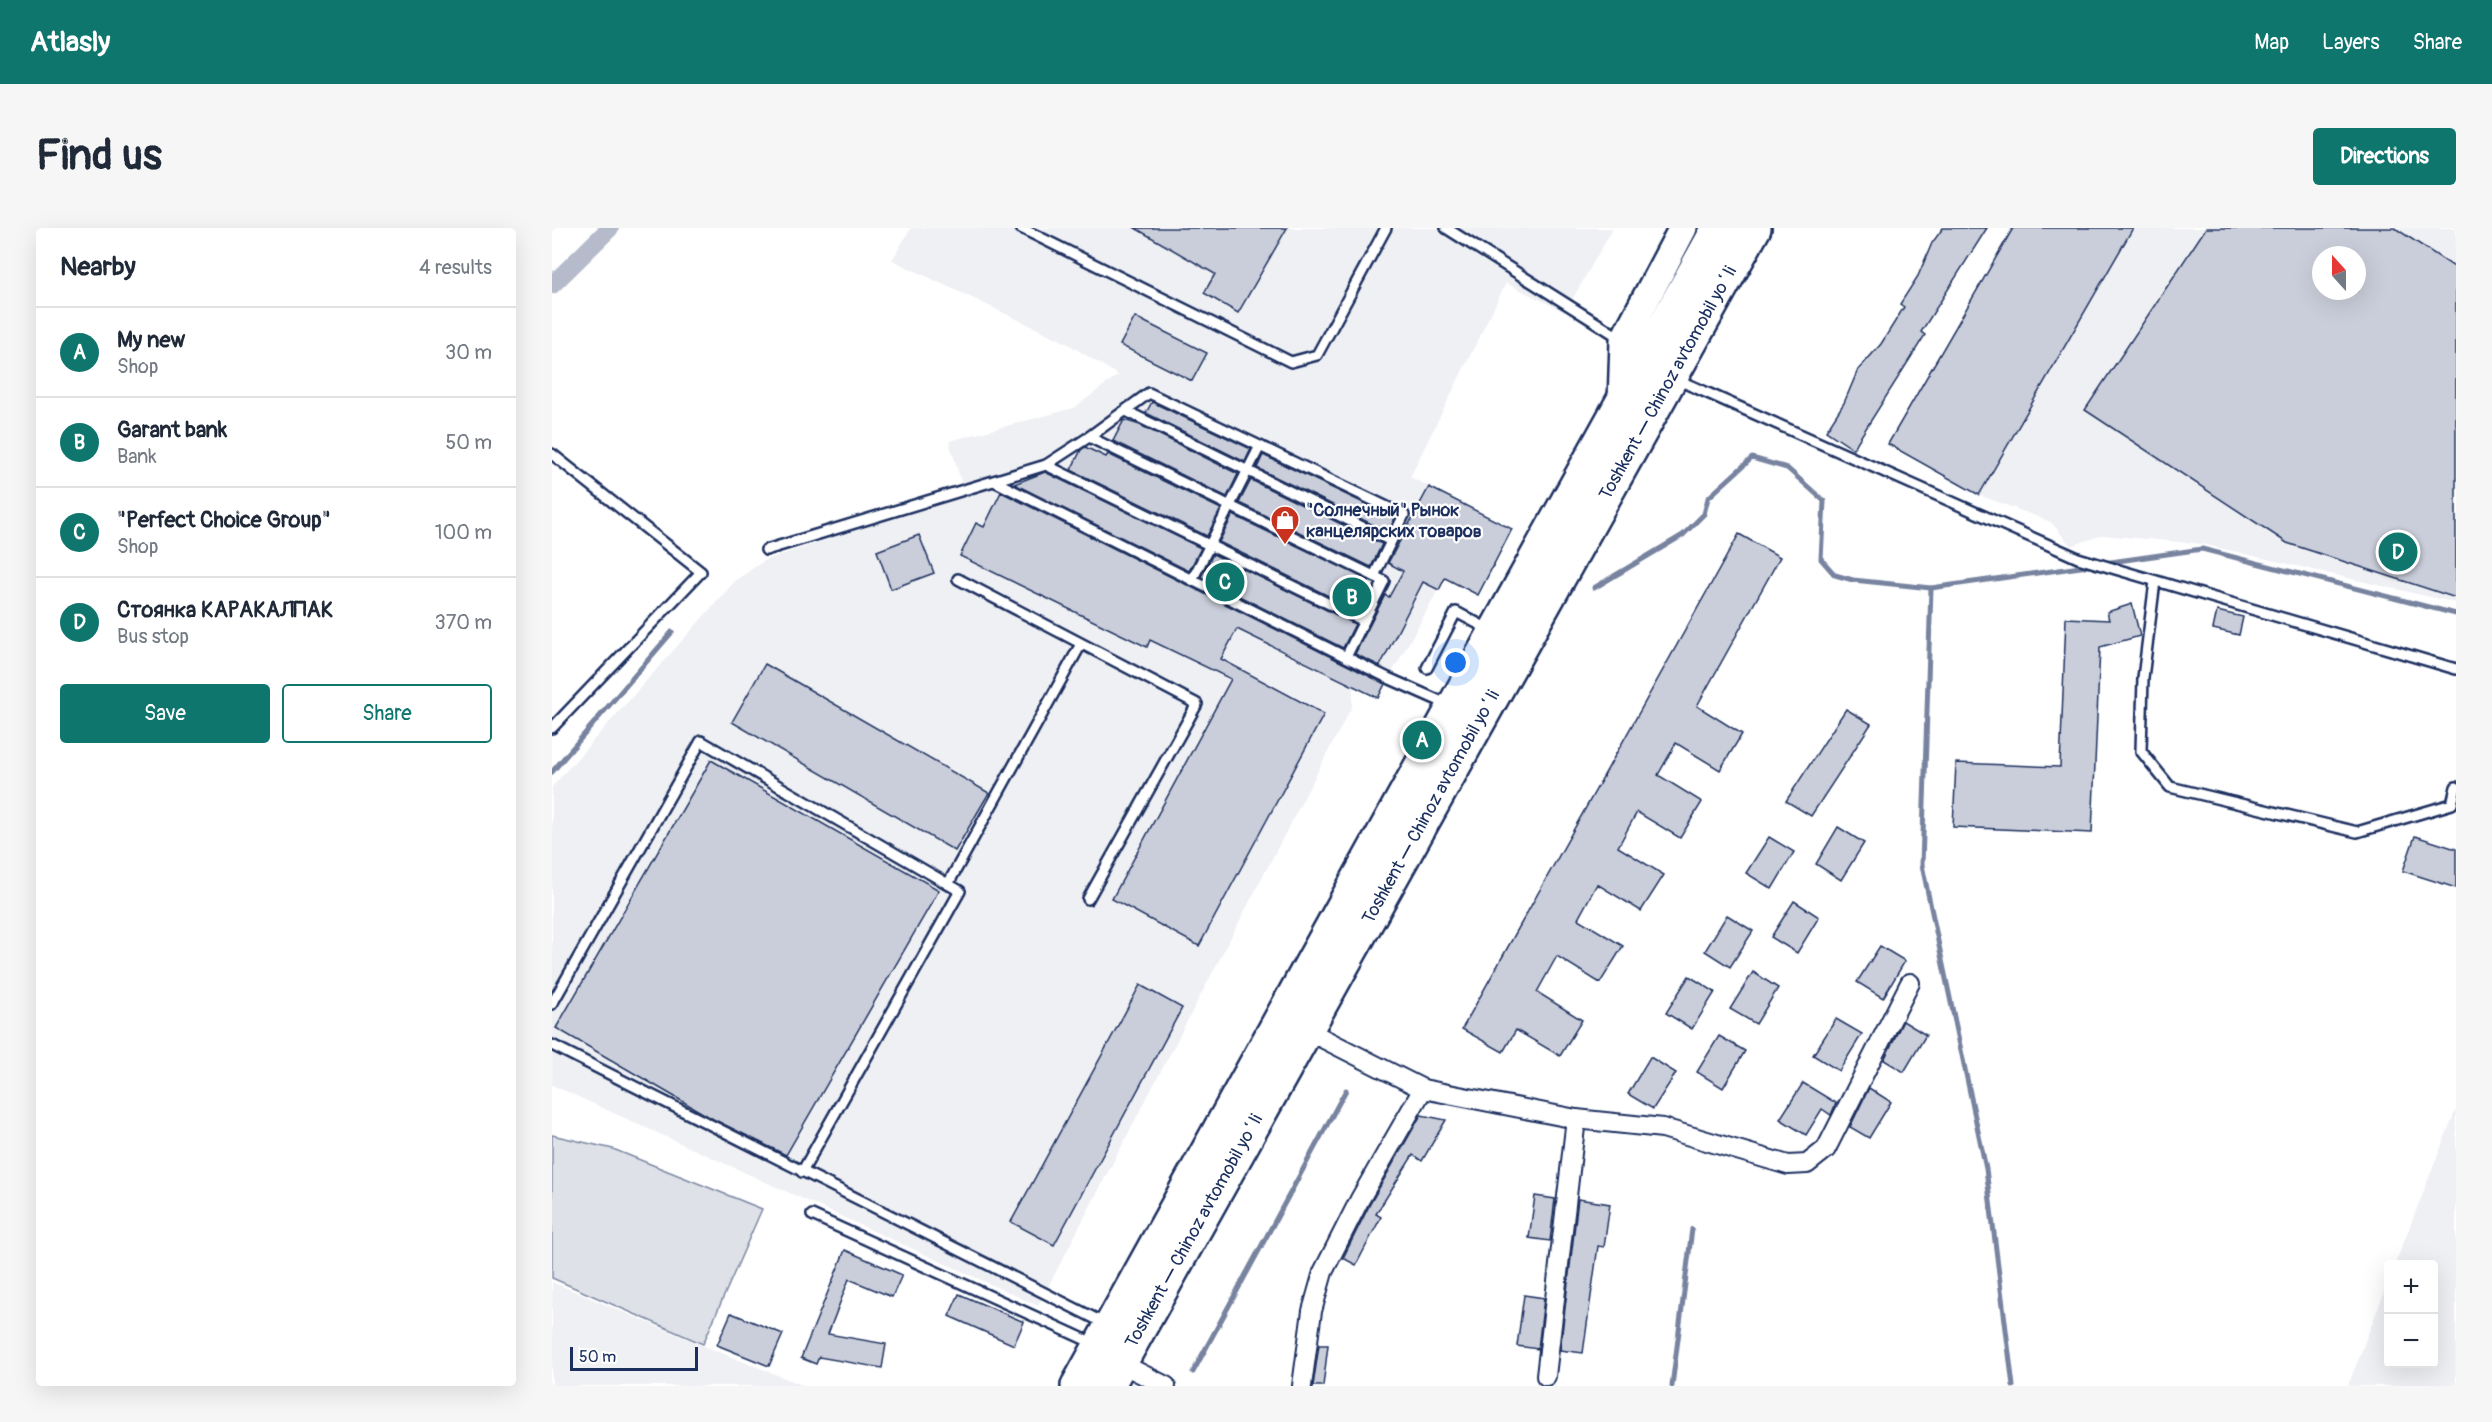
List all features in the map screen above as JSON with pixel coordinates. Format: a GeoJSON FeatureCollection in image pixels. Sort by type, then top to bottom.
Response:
{"type":"FeatureCollection","features":[{"type":"Feature","properties":{"kind":"highway","name":"Toshkent — Chinoz avtomobil yoʻli"},"geometry":{"type":"LineString","coordinates":[[1110,1355],[1454,707],[1719,228]]}},
{"type":"Feature","properties":{"kind":"highway","name":"Toshkent — Chinoz avtomobil yoʻli"},"geometry":{"type":"LineString","coordinates":[[1078,1386],[1110,1355],[1306,1030],[1754,228]]}},
{"type":"Feature","properties":{"kind":"street"},"geometry":{"type":"LineString","coordinates":[[1622,404],[1624,340],[1683,228]]}},
{"type":"Feature","properties":{"kind":"street"},"geometry":{"type":"LineString","coordinates":[[1306,1030],[1424,1089],[1576,1119],[1663,1128],[1788,1165],[1807,1164],[1826,1149],[1910,983]]}},
{"type":"Feature","properties":{"kind":"street"},"geometry":{"type":"LineString","coordinates":[[1302,1386],[1312,1311],[1323,1272],[1360,1199],[1424,1089]]}},
{"type":"Feature","properties":{"kind":"street"},"geometry":{"type":"LineString","coordinates":[[1546,1376],[1576,1119]]}},
{"type":"Feature","properties":{"kind":"street"},"geometry":{"type":"LineString","coordinates":[[1110,1355],[1166,1386]]}},
{"type":"Feature","properties":{"kind":"lane"},"geometry":{"type":"LineString","coordinates":[[1021,228],[1291,362],[1317,355],[1386,228]]}},
{"type":"Feature","properties":{"kind":"lane"},"geometry":{"type":"LineString","coordinates":[[1446,228],[1624,340]]}},
{"type":"Feature","properties":{"kind":"lane"},"geometry":{"type":"LineString","coordinates":[[1671,377],[2088,562],[2456,669]]}},
{"type":"Feature","properties":{"kind":"lane"},"geometry":{"type":"LineString","coordinates":[[766,550],[1046,465],[1149,393],[1404,515],[1374,576]]}},
{"type":"Feature","properties":{"kind":"lane"},"geometry":{"type":"LineString","coordinates":[[1126,411],[1391,541]]}},
{"type":"Feature","properties":{"kind":"lane"},"geometry":{"type":"LineString","coordinates":[[1089,437],[1384,581],[1346,657]]}},
{"type":"Feature","properties":{"kind":"lane"},"geometry":{"type":"LineString","coordinates":[[1192,580],[1260,446]]}},
{"type":"Feature","properties":{"kind":"lane"},"geometry":{"type":"LineString","coordinates":[[552,454],[701,572],[552,728]]}},
{"type":"Feature","properties":{"kind":"lane"},"geometry":{"type":"LineString","coordinates":[[1046,465],[1364,621]]}},
{"type":"Feature","properties":{"kind":"lane"},"geometry":{"type":"LineString","coordinates":[[994,481],[1346,657],[1454,707]]}},
{"type":"Feature","properties":{"kind":"lane"},"geometry":{"type":"LineString","coordinates":[[958,579],[1197,704],[1088,899]]}},
{"type":"Feature","properties":{"kind":"lane"},"geometry":{"type":"LineString","coordinates":[[2155,581],[2143,678],[2141,751],[2170,787],[2357,832],[2452,804],[2456,787]]}},
{"type":"Feature","properties":{"kind":"lane"},"geometry":{"type":"LineString","coordinates":[[1427,668],[1456,612],[1495,633]]}},
{"type":"Feature","properties":{"kind":"lane"},"geometry":{"type":"LineString","coordinates":[[948,885],[1081,644]]}},
{"type":"Feature","properties":{"kind":"lane"},"geometry":{"type":"LineString","coordinates":[[552,1004],[700,741],[960,891],[802,1172]]}},
{"type":"Feature","properties":{"kind":"lane"},"geometry":{"type":"LineString","coordinates":[[552,1046],[802,1172],[1110,1355]]}},
{"type":"Feature","properties":{"kind":"lane"},"geometry":{"type":"LineString","coordinates":[[812,1215],[1110,1355]]}},
{"type":"Feature","properties":{"kind":"shaded area"},"geometry":{"type":"Polygon","coordinates":[[[911,228],[1613,228],[1565,312],[1506,283],[1410,477],[1512,529],[1478,595],[1445,578],[1378,698],[1353,687],[1352,706],[1038,1306],[552,1085],[552,787],[736,580],[765,560],[965,495],[949,441],[1074,408],[1118,375],[1065,342],[892,260],[911,228]]]}},
{"type":"Feature","properties":{"kind":"shaded area"},"geometry":{"type":"Polygon","coordinates":[[[2133,228],[2456,228],[2456,603],[2202,544],[2102,535],[2071,546],[2051,522],[1979,495],[2133,228]]]}},
{"type":"Feature","properties":{"kind":"shaded area"},"geometry":{"type":"Polygon","coordinates":[[[2456,1109],[2456,1386],[2348,1386],[2384,1292],[2384,1368],[2438,1368],[2438,1260],[2397,1260],[2456,1109]]]}},
{"type":"Feature","properties":{"kind":"shaded area"},"geometry":{"type":"Polygon","coordinates":[[[552,1135],[613,1149],[762,1209],[703,1344],[552,1278],[552,1135]]]}},
{"type":"Feature","properties":{"kind":"shaded area"},"geometry":{"type":"Polygon","coordinates":[[[552,1282],[704,1346],[805,1386],[552,1386],[552,1282]]]}},
{"type":"Feature","properties":{"kind":"building"},"geometry":{"type":"Polygon","coordinates":[[[1135,228],[1287,228],[1238,313],[1204,293],[1215,274],[1135,228]]]}},
{"type":"Feature","properties":{"kind":"building"},"geometry":{"type":"Polygon","coordinates":[[[1943,228],[1987,228],[1921,332],[1925,335],[1853,449],[1826,431],[1844,403],[1858,370],[1881,344],[1904,307],[1900,304],[1918,276],[1932,243],[1943,228]]]}},
{"type":"Feature","properties":{"kind":"building"},"geometry":{"type":"Polygon","coordinates":[[[2013,228],[2133,228],[1979,495],[1888,444],[2013,228]]]}},
{"type":"Feature","properties":{"kind":"building"},"geometry":{"type":"Polygon","coordinates":[[[2206,228],[2395,228],[2456,268],[2456,598],[2287,543],[2085,410],[2206,228]]]}},
{"type":"Feature","properties":{"kind":"building"},"geometry":{"type":"Polygon","coordinates":[[[1135,317],[1207,353],[1192,381],[1120,345],[1135,317]]]}},
{"type":"Feature","properties":{"kind":"building"},"geometry":{"type":"Polygon","coordinates":[[[1152,402],[1251,449],[1245,462],[1146,413],[1152,402]]]}},
{"type":"Feature","properties":{"kind":"building"},"geometry":{"type":"Polygon","coordinates":[[[1124,420],[1140,425],[1238,474],[1227,497],[1113,441],[1124,420]]]}},
{"type":"Feature","properties":{"kind":"building"},"geometry":{"type":"Polygon","coordinates":[[[1085,447],[1106,457],[1108,454],[1221,509],[1207,536],[1071,470],[1081,450],[1085,447]]]}},
{"type":"Feature","properties":{"kind":"building"},"geometry":{"type":"Polygon","coordinates":[[[1263,455],[1395,518],[1388,532],[1257,468],[1263,455]]]}},
{"type":"Feature","properties":{"kind":"building"},"geometry":{"type":"Polygon","coordinates":[[[1045,472],[1201,548],[1189,571],[1014,484],[1045,472]]]}},
{"type":"Feature","properties":{"kind":"building"},"geometry":{"type":"Polygon","coordinates":[[[1251,480],[1382,544],[1371,567],[1239,503],[1251,480]]]}},
{"type":"Feature","properties":{"kind":"building"},"geometry":{"type":"Polygon","coordinates":[[[1429,487],[1512,529],[1478,595],[1445,578],[1439,590],[1423,582],[1380,666],[1355,654],[1385,595],[1389,597],[1403,571],[1388,563],[1429,487]]]}},
{"type":"Feature","properties":{"kind":"building"},"geometry":{"type":"Polygon","coordinates":[[[1001,492],[1385,684],[1378,698],[1237,629],[1221,659],[1324,714],[1199,946],[1112,899],[1231,679],[1150,640],[1147,647],[960,556],[976,523],[984,527],[1001,492]]]}},
{"type":"Feature","properties":{"kind":"building"},"geometry":{"type":"Polygon","coordinates":[[[1233,515],[1368,580],[1365,585],[1373,589],[1361,612],[1219,542],[1233,515]]]}},
{"type":"Feature","properties":{"kind":"building"},"geometry":{"type":"Polygon","coordinates":[[[1739,534],[1780,557],[1697,706],[1742,734],[1720,770],[1676,743],[1658,775],[1702,802],[1680,838],[1637,812],[1618,847],[1664,875],[1641,911],[1597,884],[1578,919],[1623,946],[1600,983],[1557,956],[1537,992],[1582,1020],[1560,1056],[1516,1030],[1503,1052],[1462,1029],[1739,534]]]}},
{"type":"Feature","properties":{"kind":"building"},"geometry":{"type":"Polygon","coordinates":[[[919,535],[934,573],[891,589],[877,551],[919,535]]]}},
{"type":"Feature","properties":{"kind":"building"},"geometry":{"type":"Polygon","coordinates":[[[1213,554],[1355,624],[1343,648],[1201,577],[1213,554]]]}},
{"type":"Feature","properties":{"kind":"building"},"geometry":{"type":"Polygon","coordinates":[[[2132,604],[2140,636],[2100,647],[2092,833],[1953,827],[1956,763],[2060,767],[2066,618],[2109,620],[2107,612],[2132,604]]]}},
{"type":"Feature","properties":{"kind":"building"},"geometry":{"type":"Polygon","coordinates":[[[2217,611],[2243,617],[2239,635],[2213,629],[2217,611]]]}},
{"type":"Feature","properties":{"kind":"building"},"geometry":{"type":"Polygon","coordinates":[[[765,664],[989,793],[955,851],[732,722],[765,664]]]}},
{"type":"Feature","properties":{"kind":"building"},"geometry":{"type":"Polygon","coordinates":[[[1846,709],[1871,724],[1811,816],[1786,801],[1846,709]]]}},
{"type":"Feature","properties":{"kind":"building"},"geometry":{"type":"Polygon","coordinates":[[[711,760],[939,890],[786,1155],[713,1119],[556,1028],[711,760]]]}},
{"type":"Feature","properties":{"kind":"building"},"geometry":{"type":"Polygon","coordinates":[[[1838,827],[1864,843],[1841,880],[1816,864],[1838,827]]]}},
{"type":"Feature","properties":{"kind":"building"},"geometry":{"type":"Polygon","coordinates":[[[2415,836],[2456,849],[2456,888],[2403,871],[2415,836]]]}},
{"type":"Feature","properties":{"kind":"building"},"geometry":{"type":"Polygon","coordinates":[[[1769,837],[1794,852],[1772,889],[1746,873],[1769,837]]]}},
{"type":"Feature","properties":{"kind":"building"},"geometry":{"type":"Polygon","coordinates":[[[1794,901],[1819,917],[1797,953],[1771,937],[1794,901]]]}},
{"type":"Feature","properties":{"kind":"building"},"geometry":{"type":"Polygon","coordinates":[[[1727,915],[1753,931],[1730,967],[1705,951],[1727,915]]]}},
{"type":"Feature","properties":{"kind":"building"},"geometry":{"type":"Polygon","coordinates":[[[1880,946],[1905,961],[1883,998],[1857,982],[1880,946]]]}},
{"type":"Feature","properties":{"kind":"building"},"geometry":{"type":"Polygon","coordinates":[[[1753,972],[1778,988],[1756,1024],[1730,1009],[1753,972]]]}},
{"type":"Feature","properties":{"kind":"building"},"geometry":{"type":"Polygon","coordinates":[[[1689,976],[1715,992],[1692,1029],[1666,1013],[1689,976]]]}},
{"type":"Feature","properties":{"kind":"building"},"geometry":{"type":"Polygon","coordinates":[[[1140,985],[1182,1008],[1054,1245],[1011,1222],[1140,985]]]}},
{"type":"Feature","properties":{"kind":"building"},"geometry":{"type":"Polygon","coordinates":[[[1836,1019],[1862,1034],[1839,1071],[1813,1055],[1836,1019]]]}},
{"type":"Feature","properties":{"kind":"building"},"geometry":{"type":"Polygon","coordinates":[[[1903,1021],[1926,1035],[1904,1072],[1884,1060],[1903,1021]]]}},
{"type":"Feature","properties":{"kind":"building"},"geometry":{"type":"Polygon","coordinates":[[[1719,1036],[1745,1051],[1723,1088],[1697,1072],[1719,1036]]]}},
{"type":"Feature","properties":{"kind":"building"},"geometry":{"type":"Polygon","coordinates":[[[1650,1057],[1676,1073],[1653,1109],[1628,1094],[1650,1057]]]}},
{"type":"Feature","properties":{"kind":"building"},"geometry":{"type":"Polygon","coordinates":[[[1803,1083],[1836,1103],[1831,1115],[1822,1109],[1806,1135],[1780,1119],[1803,1083]]]}},
{"type":"Feature","properties":{"kind":"building"},"geometry":{"type":"Polygon","coordinates":[[[1869,1088],[1891,1102],[1869,1138],[1850,1127],[1869,1088]]]}},
{"type":"Feature","properties":{"kind":"building"},"geometry":{"type":"Polygon","coordinates":[[[1421,1115],[1446,1120],[1422,1161],[1413,1155],[1376,1214],[1381,1217],[1356,1265],[1343,1258],[1370,1204],[1421,1115]]]}},
{"type":"Feature","properties":{"kind":"building"},"geometry":{"type":"Polygon","coordinates":[[[1535,1196],[1555,1199],[1550,1241],[1529,1238],[1535,1196]]]}},
{"type":"Feature","properties":{"kind":"building"},"geometry":{"type":"Polygon","coordinates":[[[1578,1199],[1610,1204],[1604,1247],[1598,1246],[1583,1353],[1560,1350],[1578,1199]]]}},
{"type":"Feature","properties":{"kind":"building"},"geometry":{"type":"Polygon","coordinates":[[[845,1250],[902,1275],[892,1297],[849,1279],[828,1334],[886,1344],[882,1368],[819,1357],[816,1364],[801,1358],[845,1250]]]}},
{"type":"Feature","properties":{"kind":"building"},"geometry":{"type":"Polygon","coordinates":[[[959,1294],[1024,1322],[1014,1345],[949,1316],[959,1294]]]}},
{"type":"Feature","properties":{"kind":"building"},"geometry":{"type":"Polygon","coordinates":[[[1524,1295],[1544,1298],[1538,1349],[1517,1346],[1524,1295]]]}},
{"type":"Feature","properties":{"kind":"building"},"geometry":{"type":"Polygon","coordinates":[[[731,1313],[783,1334],[769,1366],[717,1345],[731,1313]]]}},
{"type":"Feature","properties":{"kind":"building"},"geometry":{"type":"Polygon","coordinates":[[[1319,1345],[1328,1345],[1323,1386],[1313,1386],[1319,1345]]]}},
{"type":"Feature","properties":{"kind":"waterway"},"geometry":{"type":"LineString","coordinates":[[552,285],[610,228]]}},
{"type":"Feature","properties":{"kind":"waterway"},"geometry":{"type":"LineString","coordinates":[[1594,588],[1683,535],[1704,514],[1708,498],[1752,458],[1787,468],[1824,501],[1821,559],[1835,575],[1853,580],[1931,588],[2095,565]]}},
{"type":"Feature","properties":{"kind":"waterway"},"geometry":{"type":"LineString","coordinates":[[2104,563],[2202,549],[2456,614]]}},
{"type":"Feature","properties":{"kind":"waterway"},"geometry":{"type":"LineString","coordinates":[[1931,588],[1922,865],[1986,1169],[2013,1386]]}},
{"type":"Feature","properties":{"kind":"waterway"},"geometry":{"type":"LineString","coordinates":[[552,772],[672,632]]}},
{"type":"Feature","properties":{"kind":"waterway"},"geometry":{"type":"LineString","coordinates":[[1193,1372],[1346,1090]]}},
{"type":"Feature","properties":{"kind":"waterway"},"geometry":{"type":"LineString","coordinates":[[1672,1386],[1692,1229]]}},
{"type":"Feature","properties":{"kind":"place","name":"\"Солнечный\" Рынок канцелярских товаров"},"geometry":{"type":"Point","coordinates":[1285,546]}},
{"type":"Feature","properties":{"kind":"place","name":"Стоянка КАРАКАЛПАК"},"geometry":{"type":"Point","coordinates":[2398,552]}},
{"type":"Feature","properties":{"kind":"place","name":"\"Perfect Choice Group\""},"geometry":{"type":"Point","coordinates":[1225,582]}},
{"type":"Feature","properties":{"kind":"place","name":"Garant bank"},"geometry":{"type":"Point","coordinates":[1352,597]}},
{"type":"Feature","properties":{"kind":"place","name":"My new"},"geometry":{"type":"Point","coordinates":[1422,740]}}]}
